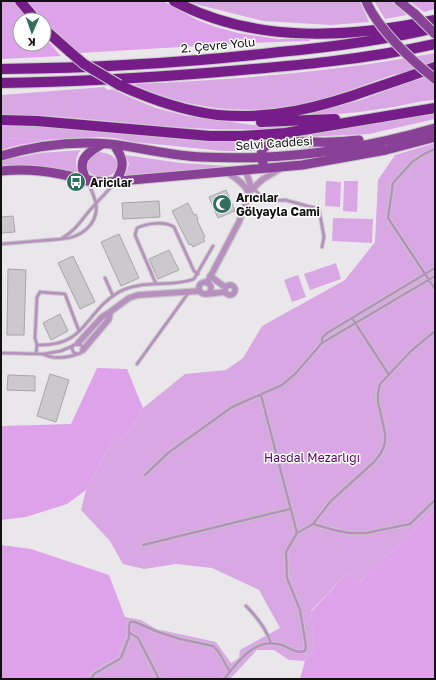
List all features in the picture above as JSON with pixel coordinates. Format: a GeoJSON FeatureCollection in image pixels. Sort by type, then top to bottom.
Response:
{"type":"FeatureCollection","features":[{"type":"Feature","properties":{"kind":"highway"},"geometry":{"type":"LineString","coordinates":[[20,1],[29,12]]}},
{"type":"Feature","properties":{"kind":"highway"},"geometry":{"type":"LineString","coordinates":[[174,1],[200,14],[235,25],[286,33],[343,32],[394,28],[435,20]]}},
{"type":"Feature","properties":{"kind":"highway","name":"2. Çevre Yolu"},"geometry":{"type":"LineString","coordinates":[[1,69],[124,65],[245,56],[338,45],[409,34],[435,28]]}},
{"type":"Feature","properties":{"kind":"highway"},"geometry":{"type":"LineString","coordinates":[[52,36],[84,64],[119,85],[161,102],[227,119],[268,122],[343,118],[435,108]]}},
{"type":"Feature","properties":{"kind":"highway"},"geometry":{"type":"LineString","coordinates":[[1,83],[136,78],[261,68],[363,57],[435,44]]}},
{"type":"Feature","properties":{"kind":"highway"},"geometry":{"type":"LineString","coordinates":[[204,113],[232,116],[263,116],[297,111],[340,100],[435,67]]}},
{"type":"Feature","properties":{"kind":"highway"},"geometry":{"type":"LineString","coordinates":[[1,120],[45,122],[210,136],[228,136],[285,133],[435,108]]}},
{"type":"Feature","properties":{"kind":"main road"},"geometry":{"type":"LineString","coordinates":[[366,1],[374,16],[384,29],[435,79]]}},
{"type":"Feature","properties":{"kind":"main road"},"geometry":{"type":"LineString","coordinates":[[399,1],[415,14],[435,34]]}},
{"type":"Feature","properties":{"kind":"main road","name":"Selvi Caddesi"},"geometry":{"type":"LineString","coordinates":[[114,145],[172,155],[217,158],[261,158],[326,152],[435,128]]}},
{"type":"Feature","properties":{"kind":"main road"},"geometry":{"type":"LineString","coordinates":[[269,168],[265,165],[261,158],[261,153],[263,149],[270,144],[349,142],[410,134]]}},
{"type":"Feature","properties":{"kind":"main road","name":"Selvi Caddesi"},"geometry":{"type":"LineString","coordinates":[[116,181],[302,166],[379,152],[435,137]]}},
{"type":"Feature","properties":{"kind":"main road"},"geometry":{"type":"LineString","coordinates":[[87,181],[82,172],[83,160],[87,154],[102,144]]}},
{"type":"Feature","properties":{"kind":"main road"},"geometry":{"type":"LineString","coordinates":[[1,156],[22,150],[51,146],[102,144],[114,145],[121,157],[122,162],[122,169],[116,181],[87,181],[42,171],[1,171]]}},
{"type":"Feature","properties":{"kind":"main road"},"geometry":{"type":"LineString","coordinates":[[217,158],[233,162],[244,170]]}},
{"type":"Feature","properties":{"kind":"street"},"geometry":{"type":"LineString","coordinates":[[251,190],[263,179],[284,167]]}},
{"type":"Feature","properties":{"kind":"street"},"geometry":{"type":"LineString","coordinates":[[207,283],[239,222],[251,190],[250,181],[244,170]]}},
{"type":"Feature","properties":{"kind":"street"},"geometry":{"type":"LineString","coordinates":[[225,172],[239,180],[251,190]]}},
{"type":"Feature","properties":{"kind":"street"},"geometry":{"type":"LineString","coordinates":[[76,344],[102,317],[129,298],[138,295],[200,291],[202,294],[206,294],[225,290],[210,276]]}},
{"type":"Feature","properties":{"kind":"street"},"geometry":{"type":"LineString","coordinates":[[200,291],[200,284],[204,282],[207,283]]}},
{"type":"Feature","properties":{"kind":"street"},"geometry":{"type":"LineString","coordinates":[[206,294],[211,290],[207,283]]}},
{"type":"Feature","properties":{"kind":"street"},"geometry":{"type":"LineString","coordinates":[[83,350],[109,319],[110,312]]}},
{"type":"Feature","properties":{"kind":"lane"},"geometry":{"type":"LineString","coordinates":[[435,149],[412,162],[393,184],[388,218],[435,289]]}},
{"type":"Feature","properties":{"kind":"lane"},"geometry":{"type":"LineString","coordinates":[[1,244],[71,239],[83,233],[93,221],[96,212],[96,205],[87,181]]}},
{"type":"Feature","properties":{"kind":"lane"},"geometry":{"type":"LineString","coordinates":[[61,240],[76,229],[116,181]]}},
{"type":"Feature","properties":{"kind":"lane"},"geometry":{"type":"LineString","coordinates":[[251,190],[253,198],[259,201],[285,200],[319,209],[324,237],[322,248]]}},
{"type":"Feature","properties":{"kind":"lane"},"geometry":{"type":"LineString","coordinates":[[251,190],[266,201]]}},
{"type":"Feature","properties":{"kind":"lane"},"geometry":{"type":"LineString","coordinates":[[156,284],[135,235],[137,228],[142,225],[168,223],[174,227],[194,271],[198,274]]}},
{"type":"Feature","properties":{"kind":"lane"},"geometry":{"type":"LineString","coordinates":[[37,345],[49,346],[62,343],[75,336],[113,296],[132,286],[194,279],[214,246]]}},
{"type":"Feature","properties":{"kind":"lane"},"geometry":{"type":"LineString","coordinates":[[322,343],[322,338],[327,333],[435,268]]}},
{"type":"Feature","properties":{"kind":"lane"},"geometry":{"type":"LineString","coordinates":[[145,475],[168,453],[207,424],[232,408],[282,385],[295,374],[322,343],[435,276]]}},
{"type":"Feature","properties":{"kind":"lane"},"geometry":{"type":"LineString","coordinates":[[105,278],[113,296]]}},
{"type":"Feature","properties":{"kind":"lane"},"geometry":{"type":"LineString","coordinates":[[36,354],[37,345],[35,338],[37,297],[40,292],[65,294],[79,331]]}},
{"type":"Feature","properties":{"kind":"lane"},"geometry":{"type":"LineString","coordinates":[[137,364],[190,292]]}},
{"type":"Feature","properties":{"kind":"lane"},"geometry":{"type":"LineString","coordinates":[[352,318],[388,375]]}},
{"type":"Feature","properties":{"kind":"lane"},"geometry":{"type":"LineString","coordinates":[[224,679],[250,649],[261,644],[271,643],[281,645],[297,652],[305,651],[306,646],[300,610],[287,578],[286,552],[297,533],[313,524],[330,501],[374,462],[381,453],[385,443],[385,438],[378,402],[380,384],[411,351],[435,331]]}},
{"type":"Feature","properties":{"kind":"lane"},"geometry":{"type":"LineString","coordinates":[[43,354],[54,358],[64,358],[81,353],[83,350],[82,347],[76,344]]}},
{"type":"Feature","properties":{"kind":"lane"},"geometry":{"type":"LineString","coordinates":[[76,344],[72,349],[73,352],[78,354]]}},
{"type":"Feature","properties":{"kind":"lane"},"geometry":{"type":"LineString","coordinates":[[1,353],[43,354],[61,351],[76,344]]}},
{"type":"Feature","properties":{"kind":"lane"},"geometry":{"type":"LineString","coordinates":[[261,395],[297,533]]}},
{"type":"Feature","properties":{"kind":"lane"},"geometry":{"type":"LineString","coordinates":[[313,524],[349,533],[366,533],[410,524],[435,500]]}},
{"type":"Feature","properties":{"kind":"lane"},"geometry":{"type":"LineString","coordinates":[[143,545],[290,509]]}},
{"type":"Feature","properties":{"kind":"lane"},"geometry":{"type":"LineString","coordinates":[[246,606],[264,627],[271,643]]}},
{"type":"Feature","properties":{"kind":"lane"},"geometry":{"type":"LineString","coordinates":[[91,679],[94,674],[121,658],[130,637],[130,622],[135,622],[158,632],[180,639],[213,646],[218,651],[230,672]]}},
{"type":"Feature","properties":{"kind":"lane"},"geometry":{"type":"LineString","coordinates":[[129,633],[138,638],[159,679]]}},
{"type":"Feature","properties":{"kind":"green space"},"geometry":{"type":"Polygon","coordinates":[[[186,1],[360,1],[369,22],[331,25],[263,21],[186,1]]]}},
{"type":"Feature","properties":{"kind":"green space"},"geometry":{"type":"Polygon","coordinates":[[[374,1],[392,1],[407,15],[385,19],[374,1]]]}},
{"type":"Feature","properties":{"kind":"green space"},"geometry":{"type":"Polygon","coordinates":[[[435,53],[435,62],[398,76],[396,74],[309,103],[260,110],[223,109],[204,106],[167,97],[133,84],[284,74],[397,60],[435,53]]]}},
{"type":"Feature","properties":{"kind":"green space"},"geometry":{"type":"Polygon","coordinates":[[[435,72],[435,100],[362,112],[306,115],[361,100],[435,72]]]}},
{"type":"Feature","properties":{"kind":"green space"},"geometry":{"type":"Polygon","coordinates":[[[104,87],[108,90],[112,89],[156,108],[187,116],[253,125],[293,125],[293,127],[232,130],[202,129],[50,116],[1,115],[1,95],[104,87]]]}},
{"type":"Feature","properties":{"kind":"green space"},"geometry":{"type":"Polygon","coordinates":[[[435,113],[435,119],[369,134],[260,139],[255,144],[256,147],[254,151],[223,151],[100,137],[46,140],[1,138],[1,123],[211,140],[435,113]]]}},
{"type":"Feature","properties":{"kind":"green space","name":"Hasdal Mezarlığı"},"geometry":{"type":"Polygon","coordinates":[[[435,143],[435,509],[360,582],[346,574],[311,611],[314,637],[313,652],[305,661],[289,660],[274,650],[257,650],[230,679],[87,679],[87,675],[117,657],[125,638],[125,617],[141,620],[156,629],[216,642],[231,663],[239,658],[240,650],[280,628],[259,590],[212,568],[176,564],[144,569],[123,564],[110,541],[81,510],[86,490],[109,447],[130,430],[143,408],[185,374],[226,370],[243,358],[262,326],[345,280],[375,242],[378,180],[395,155],[435,143]]]}},
{"type":"Feature","properties":{"kind":"green space"},"geometry":{"type":"Polygon","coordinates":[[[81,150],[76,161],[78,173],[40,166],[20,165],[1,167],[1,161],[5,160],[40,153],[81,150]]]}},
{"type":"Feature","properties":{"kind":"green space"},"geometry":{"type":"Polygon","coordinates":[[[98,152],[108,154],[115,158],[117,168],[114,173],[109,176],[102,177],[91,174],[88,171],[87,159],[98,152]]]}},
{"type":"Feature","properties":{"kind":"green space"},"geometry":{"type":"Polygon","coordinates":[[[125,155],[181,163],[229,166],[229,168],[125,176],[129,164],[125,155]]]}},
{"type":"Feature","properties":{"kind":"green space"},"geometry":{"type":"Polygon","coordinates":[[[326,181],[341,182],[340,207],[325,206],[326,181]]]}},
{"type":"Feature","properties":{"kind":"green space"},"geometry":{"type":"Polygon","coordinates":[[[344,181],[358,181],[357,212],[343,211],[344,181]]]}},
{"type":"Feature","properties":{"kind":"green space"},"geometry":{"type":"Polygon","coordinates":[[[333,218],[373,219],[372,243],[332,241],[333,218]]]}},
{"type":"Feature","properties":{"kind":"green space"},"geometry":{"type":"Polygon","coordinates":[[[336,263],[341,279],[310,290],[304,274],[336,263]]]}},
{"type":"Feature","properties":{"kind":"green space"},"geometry":{"type":"Polygon","coordinates":[[[298,275],[306,297],[292,302],[284,280],[298,275]]]}},
{"type":"Feature","properties":{"kind":"shaded area"},"geometry":{"type":"Polygon","coordinates":[[[1,1],[14,1],[22,12],[12,12],[12,52],[52,52],[52,46],[61,56],[1,59],[1,1]]]}},
{"type":"Feature","properties":{"kind":"shaded area"},"geometry":{"type":"Polygon","coordinates":[[[26,1],[163,1],[197,20],[238,33],[278,39],[309,39],[310,41],[248,43],[80,53],[52,31],[52,12],[35,12],[26,1]]]}},
{"type":"Feature","properties":{"kind":"shaded area"},"geometry":{"type":"Polygon","coordinates":[[[409,1],[435,1],[435,9],[424,12],[409,1]]]}},
{"type":"Feature","properties":{"kind":"shaded area"},"geometry":{"type":"Polygon","coordinates":[[[1,138],[46,140],[1,150],[1,138]]]}},
{"type":"Feature","properties":{"kind":"shaded area"},"geometry":{"type":"Polygon","coordinates":[[[97,368],[127,369],[143,408],[130,430],[109,447],[86,490],[67,504],[26,517],[1,520],[1,426],[71,424],[97,368]]]}},
{"type":"Feature","properties":{"kind":"shaded area"},"geometry":{"type":"Polygon","coordinates":[[[435,509],[435,679],[300,679],[305,661],[313,652],[314,637],[311,612],[346,574],[360,582],[435,509]]]}},
{"type":"Feature","properties":{"kind":"shaded area"},"geometry":{"type":"Polygon","coordinates":[[[1,545],[31,549],[109,575],[125,617],[125,638],[117,657],[87,675],[87,679],[1,679],[1,545]]]}},
{"type":"Feature","properties":{"kind":"building","name":"Arıcılar Gölyayla Cami"},"geometry":{"type":"Polygon","coordinates":[[[226,190],[235,211],[218,218],[209,197],[226,190]]]}},
{"type":"Feature","properties":{"kind":"building"},"geometry":{"type":"Polygon","coordinates":[[[159,201],[160,217],[123,219],[122,203],[159,201]]]}},
{"type":"Feature","properties":{"kind":"building"},"geometry":{"type":"Polygon","coordinates":[[[188,203],[194,215],[196,214],[197,220],[205,237],[203,238],[205,241],[193,247],[191,244],[189,245],[172,211],[188,203]]]}},
{"type":"Feature","properties":{"kind":"building"},"geometry":{"type":"Polygon","coordinates":[[[13,216],[15,232],[1,233],[1,217],[13,216]]]}},
{"type":"Feature","properties":{"kind":"building"},"geometry":{"type":"Polygon","coordinates":[[[119,234],[139,278],[121,286],[101,242],[119,234]]]}},
{"type":"Feature","properties":{"kind":"building"},"geometry":{"type":"Polygon","coordinates":[[[169,250],[179,270],[158,279],[149,259],[169,250]]]}},
{"type":"Feature","properties":{"kind":"building"},"geometry":{"type":"Polygon","coordinates":[[[73,256],[95,302],[80,309],[58,263],[73,256]]]}},
{"type":"Feature","properties":{"kind":"building"},"geometry":{"type":"Polygon","coordinates":[[[8,269],[26,270],[24,335],[7,335],[8,269]]]}},
{"type":"Feature","properties":{"kind":"building"},"geometry":{"type":"Polygon","coordinates":[[[60,314],[68,331],[51,340],[43,323],[60,314]]]}},
{"type":"Feature","properties":{"kind":"building"},"geometry":{"type":"Polygon","coordinates":[[[50,374],[69,380],[56,422],[37,416],[50,374]]]}},
{"type":"Feature","properties":{"kind":"building"},"geometry":{"type":"Polygon","coordinates":[[[8,375],[35,376],[35,391],[7,390],[8,375]]]}},
{"type":"Feature","properties":{"kind":"place","name":"Aricılar"},"geometry":{"type":"Point","coordinates":[76,182]}},
{"type":"Feature","properties":{"kind":"place","name":"Arıcılar Gölyayla Cami"},"geometry":{"type":"Point","coordinates":[222,204]}}]}
